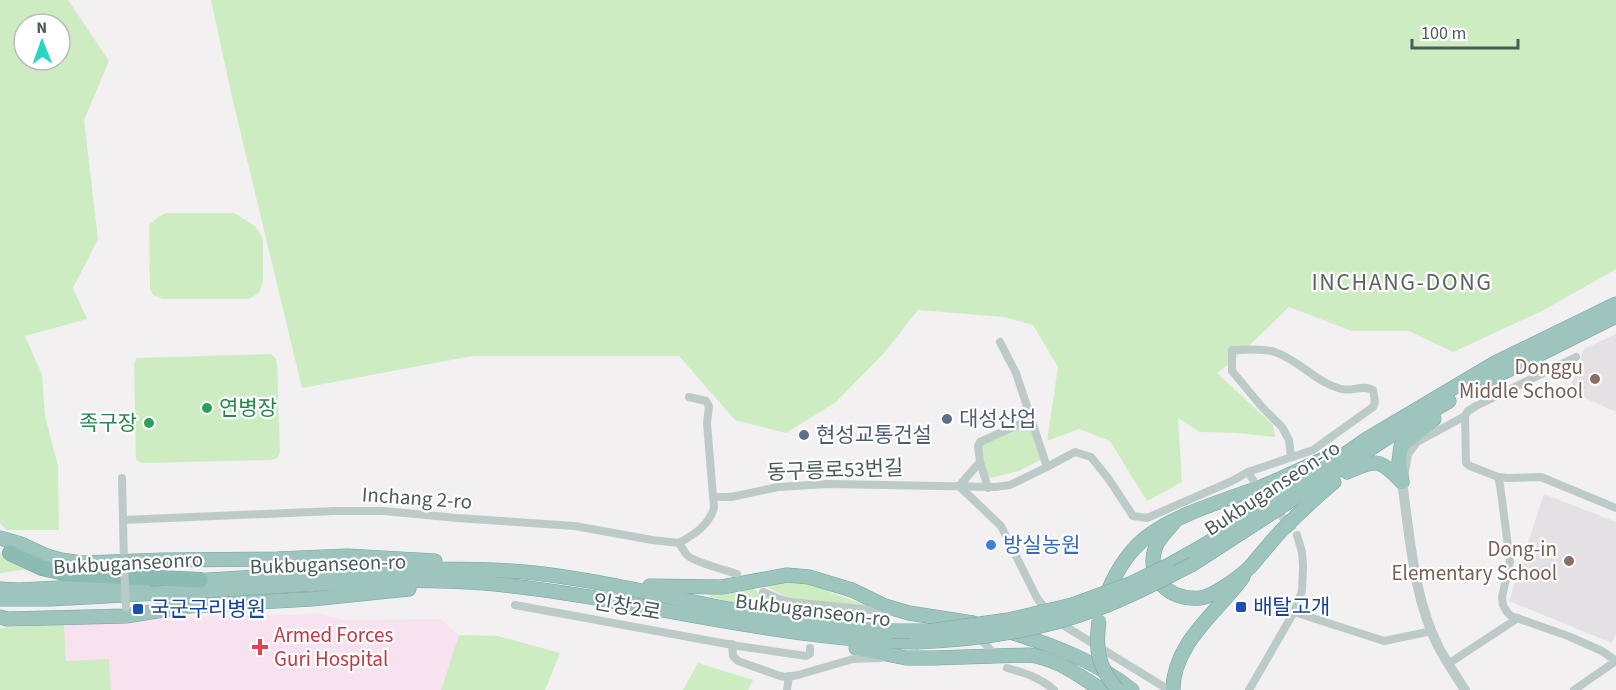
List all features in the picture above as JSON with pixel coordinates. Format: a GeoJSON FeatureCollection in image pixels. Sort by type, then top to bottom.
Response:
{"type":"FeatureCollection","features":[{"type":"Feature","properties":{"kind":"highway","name":"Bukbuganseon-ro"},"geometry":{"type":"LineString","coordinates":[[497,570],[544,574],[615,585],[768,617],[836,628],[930,631],[1008,620],[1072,605],[1132,582],[1202,547],[1367,439],[1495,363],[1616,304]]}},
{"type":"Feature","properties":{"kind":"highway","name":"Bukbuganseon-ro"},"geometry":{"type":"LineString","coordinates":[[0,599],[84,597],[363,581],[480,583],[564,592],[831,638],[873,642],[916,642],[967,638],[1057,621],[1095,610],[1193,564],[1387,438],[1485,381],[1616,316]]}},
{"type":"Feature","properties":{"kind":"highway"},"geometry":{"type":"LineString","coordinates":[[1402,482],[1399,462],[1401,446],[1485,381]]}},
{"type":"Feature","properties":{"kind":"highway"},"geometry":{"type":"LineString","coordinates":[[1172,689],[1179,659],[1195,633],[1233,592],[1249,568],[1281,530],[1345,473],[1405,433],[1440,414]]}},
{"type":"Feature","properties":{"kind":"highway"},"geometry":{"type":"LineString","coordinates":[[1118,690],[1100,662],[1096,641],[1099,621],[1113,580],[1127,558],[1144,539],[1175,521],[1282,478],[1367,439]]}},
{"type":"Feature","properties":{"kind":"highway"},"geometry":{"type":"LineString","coordinates":[[1345,473],[1366,464],[1379,462],[1402,482]]}},
{"type":"Feature","properties":{"kind":"highway"},"geometry":{"type":"LineString","coordinates":[[1175,521],[1159,541],[1154,558],[1156,578],[1169,592],[1183,598],[1206,597],[1249,568]]}},
{"type":"Feature","properties":{"kind":"highway"},"geometry":{"type":"LineString","coordinates":[[0,538],[61,560],[96,563],[346,556],[451,562],[497,570]]}},
{"type":"Feature","properties":{"kind":"highway"},"geometry":{"type":"LineString","coordinates":[[10,553],[42,567],[69,574],[201,580]]}},
{"type":"Feature","properties":{"kind":"highway","name":"Bukbuganseonro"},"geometry":{"type":"LineString","coordinates":[[0,589],[19,590],[447,568],[497,570]]}},
{"type":"Feature","properties":{"kind":"highway"},"geometry":{"type":"LineString","coordinates":[[615,585],[722,587],[787,575],[809,577],[852,590],[885,606],[909,613],[988,626],[1036,640],[1084,661],[1132,690]]}},
{"type":"Feature","properties":{"kind":"highway"},"geometry":{"type":"LineString","coordinates":[[2,618],[312,599],[480,583]]}},
{"type":"Feature","properties":{"kind":"highway"},"geometry":{"type":"LineString","coordinates":[[730,622],[904,657],[1039,656],[1066,667],[1102,690]]}},
{"type":"Feature","properties":{"kind":"street"},"geometry":{"type":"LineString","coordinates":[[1000,342],[1016,373],[1047,467]]}},
{"type":"Feature","properties":{"kind":"street","name":"동구릉로53번길"},"geometry":{"type":"LineString","coordinates":[[714,496],[731,497],[778,487],[841,484],[985,488],[1010,484],[1075,452],[1091,457],[1133,516],[1147,518],[1232,482],[1248,472],[1313,450],[1373,407],[1375,402],[1373,390],[1367,387],[1347,390],[1328,384],[1275,352],[1232,350],[1232,371],[1282,427],[1289,440],[1291,457]]}},
{"type":"Feature","properties":{"kind":"street"},"geometry":{"type":"LineString","coordinates":[[1465,690],[1438,646],[1426,617],[1415,568],[1402,482],[1408,454],[1417,442],[1465,416],[1476,406],[1576,357]]}},
{"type":"Feature","properties":{"kind":"street"},"geometry":{"type":"LineString","coordinates":[[688,397],[706,401],[709,406],[707,423],[714,508],[710,518],[700,529],[679,543],[688,556],[697,562],[737,574]]}},
{"type":"Feature","properties":{"kind":"street"},"geometry":{"type":"LineString","coordinates":[[1465,416],[1466,463],[1470,466],[1497,477],[1541,477],[1616,508]]}},
{"type":"Feature","properties":{"kind":"street"},"geometry":{"type":"LineString","coordinates":[[978,503],[975,492],[985,488],[978,446],[980,442],[1031,419]]}},
{"type":"Feature","properties":{"kind":"street"},"geometry":{"type":"LineString","coordinates":[[980,462],[959,486],[1001,526],[1037,598],[1051,616],[1061,625],[1172,689]]}},
{"type":"Feature","properties":{"kind":"street"},"geometry":{"type":"LineString","coordinates":[[1248,472],[1253,480]]}},
{"type":"Feature","properties":{"kind":"street"},"geometry":{"type":"LineString","coordinates":[[1497,477],[1510,561],[1502,597],[1507,612],[1511,616],[1602,651],[1616,661],[1574,690]]}},
{"type":"Feature","properties":{"kind":"street"},"geometry":{"type":"LineString","coordinates":[[122,478],[126,611]]}},
{"type":"Feature","properties":{"kind":"street","name":"Inchang 2-ro"},"geometry":{"type":"LineString","coordinates":[[123,520],[384,511],[575,526],[679,543]]}},
{"type":"Feature","properties":{"kind":"street"},"geometry":{"type":"LineString","coordinates":[[1249,690],[1294,612],[1302,591],[1302,552],[1297,535]]}},
{"type":"Feature","properties":{"kind":"street"},"geometry":{"type":"LineString","coordinates":[[763,592],[783,600],[816,605],[909,613],[920,619],[967,632],[985,642],[993,651]]}},
{"type":"Feature","properties":{"kind":"street","name":"인창2로"},"geometry":{"type":"LineString","coordinates":[[515,605],[806,656],[810,654],[810,648]]}},
{"type":"Feature","properties":{"kind":"street"},"geometry":{"type":"LineString","coordinates":[[815,616],[816,605]]}},
{"type":"Feature","properties":{"kind":"street"},"geometry":{"type":"LineString","coordinates":[[1294,612],[1384,641],[1432,631]]}},
{"type":"Feature","properties":{"kind":"street"},"geometry":{"type":"LineString","coordinates":[[1448,664],[1518,618]]}},
{"type":"Feature","properties":{"kind":"street"},"geometry":{"type":"LineString","coordinates":[[732,644],[733,656],[738,661],[780,676],[822,669],[853,659],[904,657]]}},
{"type":"Feature","properties":{"kind":"street"},"geometry":{"type":"LineString","coordinates":[[1007,668],[1040,679],[1054,690]]}},
{"type":"Feature","properties":{"kind":"street"},"geometry":{"type":"LineString","coordinates":[[788,690],[789,676]]}},
{"type":"Feature","properties":{"kind":"shaded area","name":"Donggu Middle School"},"geometry":{"type":"Polygon","coordinates":[[[1616,334],[1616,412],[1569,391],[1584,349],[1616,334]]]}},
{"type":"Feature","properties":{"kind":"shaded area","name":"Dong-in Elementary School"},"geometry":{"type":"Polygon","coordinates":[[[1544,494],[1616,522],[1616,633],[1612,643],[1509,601],[1544,494]]]}},
{"type":"Feature","properties":{"kind":"shaded area","name":"Armed Forces Guri Hospital"},"geometry":{"type":"Polygon","coordinates":[[[323,614],[342,620],[441,619],[459,635],[441,690],[111,690],[109,659],[66,661],[64,624],[125,618],[323,614]]]}},
{"type":"Feature","properties":{"kind":"green space"},"geometry":{"type":"Polygon","coordinates":[[[0,0],[68,0],[109,61],[84,120],[98,239],[73,288],[87,319],[25,336],[42,375],[45,416],[58,466],[59,530],[6,530],[0,523],[0,0]]]}},
{"type":"Feature","properties":{"kind":"green space"},"geometry":{"type":"Polygon","coordinates":[[[211,0],[1616,0],[1616,269],[1542,311],[1453,352],[1409,331],[1352,331],[1289,307],[1234,360],[1217,373],[1273,425],[1275,437],[1200,432],[1178,418],[1182,482],[1147,501],[1110,441],[1079,429],[1047,441],[1058,367],[1033,325],[1004,317],[918,310],[884,353],[836,402],[786,433],[735,420],[679,356],[472,356],[302,388],[211,0]]]}},
{"type":"Feature","properties":{"kind":"green space"},"geometry":{"type":"Polygon","coordinates":[[[166,213],[234,213],[255,226],[263,241],[263,282],[259,292],[248,299],[163,299],[153,295],[150,288],[149,225],[166,213]]]}},
{"type":"Feature","properties":{"kind":"green space","name":"연병장"},"geometry":{"type":"Polygon","coordinates":[[[271,354],[277,364],[280,452],[277,458],[142,463],[136,460],[134,364],[136,358],[271,354]]]}},
{"type":"Feature","properties":{"kind":"green space"},"geometry":{"type":"Polygon","coordinates":[[[1031,423],[1042,459],[1019,471],[990,478],[985,475],[982,444],[1031,423]]]}},
{"type":"Feature","properties":{"kind":"green space"},"geometry":{"type":"Polygon","coordinates":[[[0,553],[29,569],[0,573],[0,553]]]}},
{"type":"Feature","properties":{"kind":"green space"},"geometry":{"type":"Polygon","coordinates":[[[777,581],[812,582],[832,593],[871,607],[871,610],[792,598],[763,584],[777,581]]]}},
{"type":"Feature","properties":{"kind":"green space"},"geometry":{"type":"Polygon","coordinates":[[[751,587],[773,599],[813,607],[812,615],[728,602],[708,594],[709,592],[751,587]]]}},
{"type":"Feature","properties":{"kind":"green space"},"geometry":{"type":"Polygon","coordinates":[[[64,624],[66,661],[109,659],[111,690],[0,690],[0,628],[64,624]]]}},
{"type":"Feature","properties":{"kind":"green space"},"geometry":{"type":"Polygon","coordinates":[[[459,635],[498,636],[560,653],[545,690],[441,690],[459,635]]]}},
{"type":"Feature","properties":{"kind":"green space"},"geometry":{"type":"Polygon","coordinates":[[[698,663],[753,680],[748,690],[683,690],[698,663]]]}},
{"type":"Feature","properties":{"kind":"tunnel"},"geometry":{"type":"LineString","coordinates":[[1258,487],[1297,535]]}},
{"type":"Feature","properties":{"kind":"place","name":"Donggu Middle School"},"geometry":{"type":"Point","coordinates":[1595,379]}},
{"type":"Feature","properties":{"kind":"place","name":"연병장"},"geometry":{"type":"Point","coordinates":[207,408]}},
{"type":"Feature","properties":{"kind":"place","name":"대성산업"},"geometry":{"type":"Point","coordinates":[947,419]}},
{"type":"Feature","properties":{"kind":"place","name":"족구장"},"geometry":{"type":"Point","coordinates":[149,423]}},
{"type":"Feature","properties":{"kind":"place","name":"현성교통건설"},"geometry":{"type":"Point","coordinates":[804,435]}},
{"type":"Feature","properties":{"kind":"place","name":"방실농원"},"geometry":{"type":"Point","coordinates":[991,545]}},
{"type":"Feature","properties":{"kind":"place","name":"Dong-in Elementary School"},"geometry":{"type":"Point","coordinates":[1569,561]}},
{"type":"Feature","properties":{"kind":"place","name":"배탈고개"},"geometry":{"type":"Point","coordinates":[1241,607]}},
{"type":"Feature","properties":{"kind":"place","name":"국군구리병원"},"geometry":{"type":"Point","coordinates":[138,609]}},
{"type":"Feature","properties":{"kind":"place","name":"Armed Forces Guri Hospital"},"geometry":{"type":"Point","coordinates":[260,647]}},
{"type":"Feature","properties":{"kind":"district","name":"INCHANG-DONG"},"geometry":{"type":"Point","coordinates":[1402,282]}}]}
